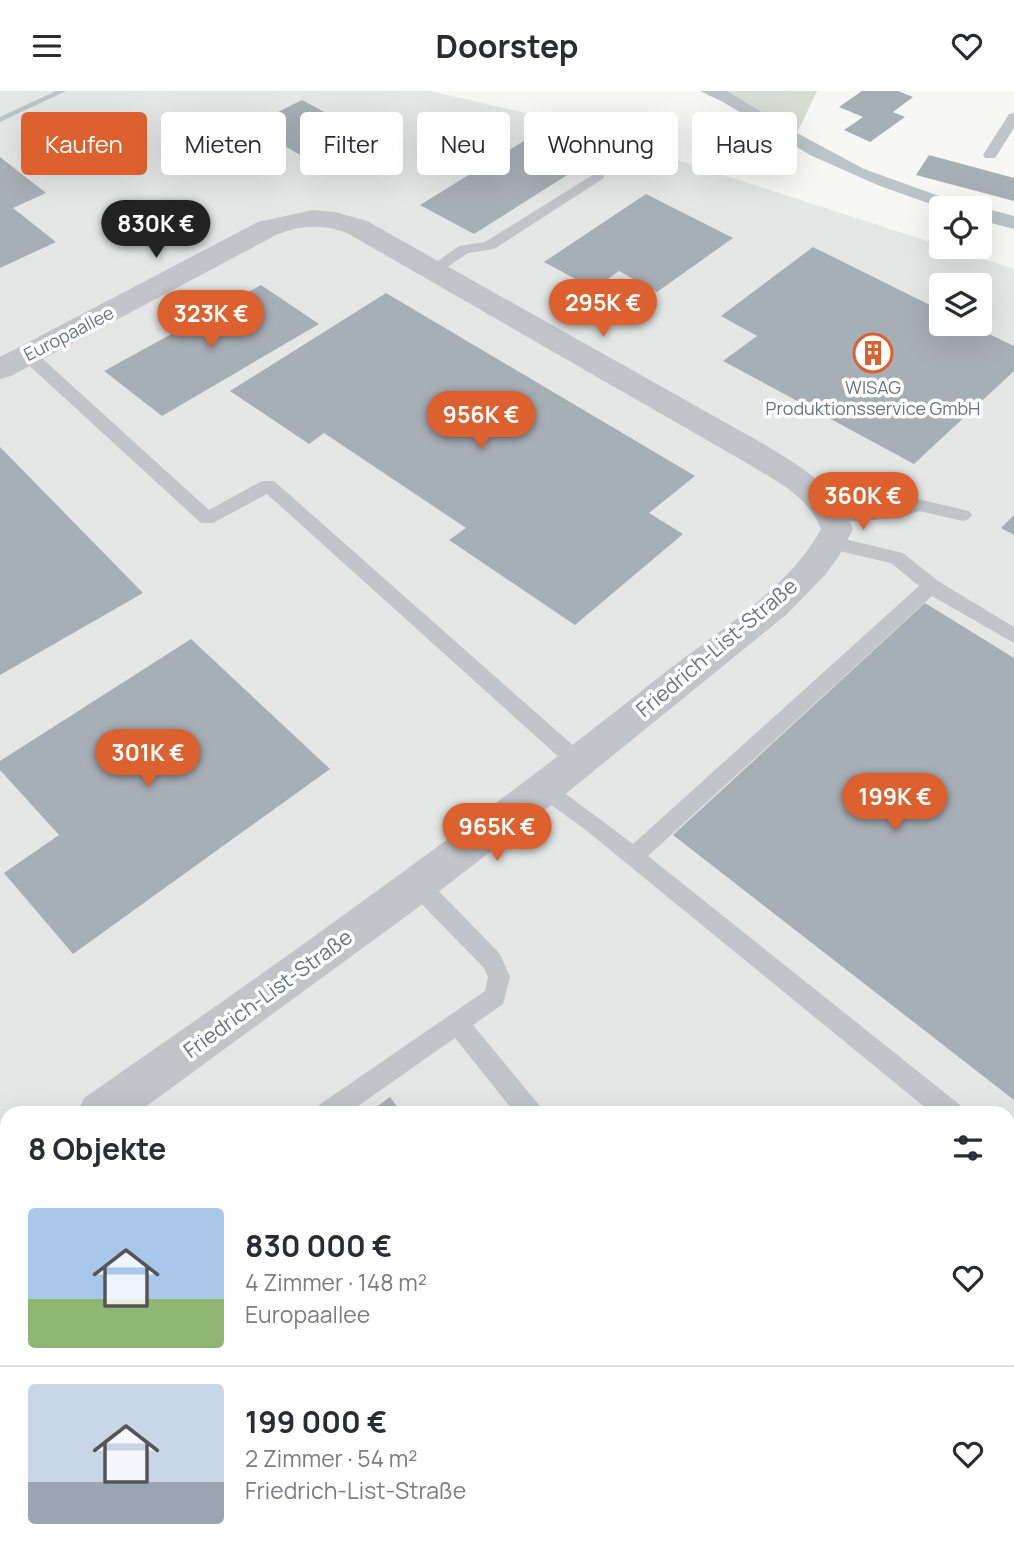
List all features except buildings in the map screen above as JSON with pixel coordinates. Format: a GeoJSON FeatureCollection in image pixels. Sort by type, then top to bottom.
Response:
{"type":"FeatureCollection","features":[{"type":"Feature","properties":{"kind":"street","name":"Europaallee"},"geometry":{"type":"LineString","coordinates":[[0,369],[268,228],[298,218],[329,218],[357,227],[432,271]]}},
{"type":"Feature","properties":{"kind":"street"},"geometry":{"type":"LineString","coordinates":[[432,271],[756,454],[813,491],[827,505],[833,530]]}},
{"type":"Feature","properties":{"kind":"street","name":"Friedrich-List-Straße"},"geometry":{"type":"LineString","coordinates":[[110,1106],[418,885],[578,762],[766,610],[815,564],[833,530]]}},
{"type":"Feature","properties":{"kind":"lane"},"geometry":{"type":"LineString","coordinates":[[990,155],[1014,117]]}},
{"type":"Feature","properties":{"kind":"lane"},"geometry":{"type":"LineString","coordinates":[[432,271],[464,249],[489,246],[599,175]]}},
{"type":"Feature","properties":{"kind":"lane"},"geometry":{"type":"LineString","coordinates":[[28,355],[207,519],[268,485],[578,762]]}},
{"type":"Feature","properties":{"kind":"lane"},"geometry":{"type":"LineString","coordinates":[[833,530],[918,505],[963,515]]}},
{"type":"Feature","properties":{"kind":"lane"},"geometry":{"type":"LineString","coordinates":[[833,530],[897,558],[931,586],[1014,636]]}},
{"type":"Feature","properties":{"kind":"lane"},"geometry":{"type":"LineString","coordinates":[[632,857],[931,586]]}},
{"type":"Feature","properties":{"kind":"lane"},"geometry":{"type":"LineString","coordinates":[[544,789],[589,821],[942,1106]]}},
{"type":"Feature","properties":{"kind":"lane"},"geometry":{"type":"LineString","coordinates":[[338,1106],[495,997],[499,977],[492,961],[418,885]]}},
{"type":"Feature","properties":{"kind":"lane"},"geometry":{"type":"LineString","coordinates":[[458,1024],[524,1106]]}},
{"type":"Feature","properties":{"kind":"shaded area"},"geometry":{"type":"Polygon","coordinates":[[[0,91],[430,91],[524,113],[524,175],[678,175],[678,160],[692,165],[692,175],[723,175],[929,242],[929,259],[983,259],[1014,269],[1014,1106],[0,1106],[0,91]]]}},
{"type":"Feature","properties":{"kind":"shaded area"},"geometry":{"type":"Polygon","coordinates":[[[700,91],[727,91],[762,112],[739,112],[700,91]]]}},
{"type":"Feature","properties":{"kind":"shaded area"},"geometry":{"type":"Polygon","coordinates":[[[727,91],[817,91],[797,133],[797,112],[762,112],[727,91]]]}},
{"type":"Feature","properties":{"kind":"shaded area"},"geometry":{"type":"Polygon","coordinates":[[[797,133],[864,169],[939,196],[929,196],[929,203],[880,186],[797,147],[797,133]]]}},
{"type":"Feature","properties":{"kind":"shaded area"},"geometry":{"type":"Polygon","coordinates":[[[992,210],[1014,216],[1014,229],[992,223],[992,210]]]}},
{"type":"Feature","properties":{"kind":"waterway"},"geometry":{"type":"LineString","coordinates":[[0,120],[62,91]]}},
{"type":"Feature","properties":{"kind":"place","name":"WISAG Produktionsservice GmbH"},"geometry":{"type":"Point","coordinates":[873,353]}}]}
